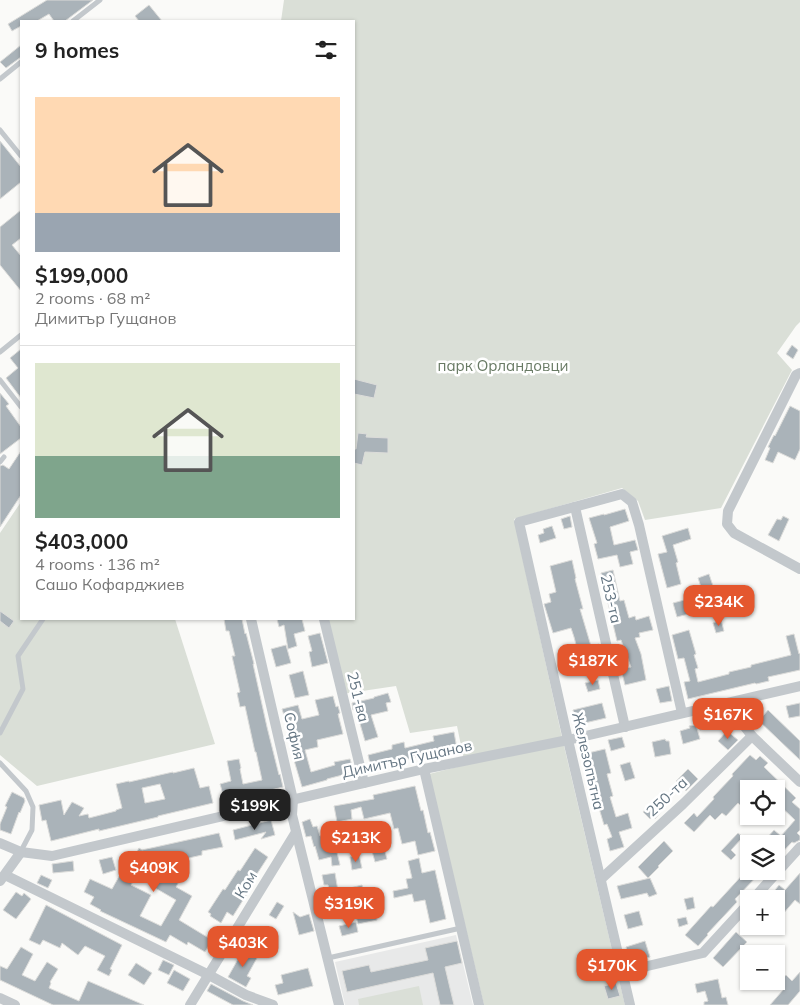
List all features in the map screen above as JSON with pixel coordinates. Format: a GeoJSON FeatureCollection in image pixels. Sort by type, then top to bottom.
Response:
{"type":"FeatureCollection","features":[{"type":"Feature","properties":{"kind":"street"},"geometry":{"type":"LineString","coordinates":[[800,373],[796,375],[728,511],[727,524],[734,533],[800,569]]}},
{"type":"Feature","properties":{"kind":"street"},"geometry":{"type":"LineString","coordinates":[[575,507],[622,494],[632,502],[639,525],[682,714]]}},
{"type":"Feature","properties":{"kind":"street","name":"Железопътна"},"geometry":{"type":"LineString","coordinates":[[575,507],[519,522],[630,1005]]}},
{"type":"Feature","properties":{"kind":"street","name":"253-та"},"geometry":{"type":"LineString","coordinates":[[575,507],[625,727]]}},
{"type":"Feature","properties":{"kind":"street","name":"София"},"geometry":{"type":"LineString","coordinates":[[251,620],[293,800],[292,815],[339,1005]]}},
{"type":"Feature","properties":{"kind":"street","name":"251-ва"},"geometry":{"type":"LineString","coordinates":[[324,620],[364,783]]}},
{"type":"Feature","properties":{"kind":"street","name":"Димитър Гущанов"},"geometry":{"type":"LineString","coordinates":[[0,843],[21,852],[52,856],[364,783],[568,740],[800,686]]}},
{"type":"Feature","properties":{"kind":"street"},"geometry":{"type":"LineString","coordinates":[[726,703],[752,736],[800,782]]}},
{"type":"Feature","properties":{"kind":"street","name":"250-та"},"geometry":{"type":"LineString","coordinates":[[600,879],[683,804],[752,736]]}},
{"type":"Feature","properties":{"kind":"street"},"geometry":{"type":"LineString","coordinates":[[424,770],[479,1005]]}},
{"type":"Feature","properties":{"kind":"street","name":"Ком"},"geometry":{"type":"LineString","coordinates":[[190,1005],[296,832]]}},
{"type":"Feature","properties":{"kind":"street"},"geometry":{"type":"LineString","coordinates":[[761,890],[800,847]]}},
{"type":"Feature","properties":{"kind":"street"},"geometry":{"type":"LineString","coordinates":[[21,852],[2,878],[209,975],[246,995],[272,1005]]}},
{"type":"Feature","properties":{"kind":"street"},"geometry":{"type":"LineString","coordinates":[[622,972],[703,953],[740,913]]}},
{"type":"Feature","properties":{"kind":"street"},"geometry":{"type":"LineString","coordinates":[[0,998],[16,1005]]}},
{"type":"Feature","properties":{"kind":"lane"},"geometry":{"type":"LineString","coordinates":[[74,20],[100,0]]}},
{"type":"Feature","properties":{"kind":"lane"},"geometry":{"type":"LineString","coordinates":[[0,79],[20,63]]}},
{"type":"Feature","properties":{"kind":"lane"},"geometry":{"type":"LineString","coordinates":[[0,130],[20,155]]}},
{"type":"Feature","properties":{"kind":"lane"},"geometry":{"type":"LineString","coordinates":[[0,352],[20,336]]}},
{"type":"Feature","properties":{"kind":"lane"},"geometry":{"type":"LineString","coordinates":[[0,380],[20,406]]}},
{"type":"Feature","properties":{"kind":"lane"},"geometry":{"type":"LineString","coordinates":[[0,462],[4,457]]}},
{"type":"Feature","properties":{"kind":"lane"},"geometry":{"type":"LineString","coordinates":[[0,733],[23,689],[18,656],[42,620]]}},
{"type":"Feature","properties":{"kind":"lane"},"geometry":{"type":"LineString","coordinates":[[0,763],[26,791],[33,807],[32,830],[21,852]]}},
{"type":"Feature","properties":{"kind":"lane"},"geometry":{"type":"LineString","coordinates":[[328,958],[461,928]]}},
{"type":"Feature","properties":{"kind":"shaded area"},"geometry":{"type":"Polygon","coordinates":[[[456,935],[473,1005],[345,1005],[335,962],[456,935]]]}},
{"type":"Feature","properties":{"kind":"green space","name":"парк Орландовци"},"geometry":{"type":"Polygon","coordinates":[[[284,0],[800,0],[800,322],[777,353],[792,370],[721,508],[645,520],[638,501],[622,488],[514,519],[561,733],[625,1005],[484,1005],[429,774],[465,765],[457,726],[410,733],[396,686],[342,694],[324,620],[355,620],[355,20],[281,20],[284,0]]]}},
{"type":"Feature","properties":{"kind":"green space"},"geometry":{"type":"Polygon","coordinates":[[[20,503],[20,620],[175,620],[215,744],[37,786],[0,755],[0,533],[20,503]]]}},
{"type":"Feature","properties":{"kind":"green space"},"geometry":{"type":"Polygon","coordinates":[[[419,986],[423,1005],[359,1005],[358,999],[419,986]]]}},
{"type":"Feature","properties":{"kind":"building"},"geometry":{"type":"Polygon","coordinates":[[[47,0],[93,0],[66,20],[53,20],[49,14],[39,20],[20,20],[20,27],[12,31],[8,24],[47,0]]]}},
{"type":"Feature","properties":{"kind":"building"},"geometry":{"type":"Polygon","coordinates":[[[149,5],[161,20],[138,20],[135,16],[149,5]]]}},
{"type":"Feature","properties":{"kind":"building"},"geometry":{"type":"Polygon","coordinates":[[[20,46],[20,58],[6,68],[0,62],[20,46]]]}},
{"type":"Feature","properties":{"kind":"building"},"geometry":{"type":"Polygon","coordinates":[[[0,141],[20,166],[20,183],[0,199],[0,141]]]}},
{"type":"Feature","properties":{"kind":"building"},"geometry":{"type":"Polygon","coordinates":[[[20,211],[20,239],[12,245],[20,255],[20,290],[0,265],[0,227],[20,211]]]}},
{"type":"Feature","properties":{"kind":"building"},"geometry":{"type":"Polygon","coordinates":[[[792,345],[798,350],[793,359],[786,354],[792,345]]]}},
{"type":"Feature","properties":{"kind":"building"},"geometry":{"type":"Polygon","coordinates":[[[20,350],[20,397],[6,378],[18,368],[10,358],[20,350]]]}},
{"type":"Feature","properties":{"kind":"building"},"geometry":{"type":"Polygon","coordinates":[[[355,379],[377,385],[374,398],[355,394],[355,379]]]}},
{"type":"Feature","properties":{"kind":"building"},"geometry":{"type":"Polygon","coordinates":[[[0,393],[9,404],[6,406],[20,426],[20,439],[0,454],[0,393]]]}},
{"type":"Feature","properties":{"kind":"building"},"geometry":{"type":"Polygon","coordinates":[[[790,406],[800,411],[800,449],[795,460],[778,452],[773,463],[765,460],[770,448],[768,447],[790,406]]]}},
{"type":"Feature","properties":{"kind":"building"},"geometry":{"type":"Polygon","coordinates":[[[358,433],[367,434],[366,437],[388,438],[388,453],[365,452],[362,465],[355,463],[358,433]]]}},
{"type":"Feature","properties":{"kind":"building"},"geometry":{"type":"Polygon","coordinates":[[[20,452],[20,497],[0,527],[0,466],[3,465],[9,469],[20,452]]]}},
{"type":"Feature","properties":{"kind":"building"},"geometry":{"type":"Polygon","coordinates":[[[625,509],[629,521],[610,527],[614,545],[635,540],[638,550],[630,552],[633,564],[620,567],[617,555],[598,559],[594,544],[597,543],[589,518],[625,509]]]}},
{"type":"Feature","properties":{"kind":"building"},"geometry":{"type":"Polygon","coordinates":[[[570,516],[572,527],[564,529],[561,519],[570,516]]]}},
{"type":"Feature","properties":{"kind":"building"},"geometry":{"type":"Polygon","coordinates":[[[783,516],[789,519],[779,541],[768,535],[777,519],[781,520],[783,516]]]}},
{"type":"Feature","properties":{"kind":"building"},"geometry":{"type":"Polygon","coordinates":[[[552,526],[556,538],[540,543],[538,535],[544,533],[543,529],[552,526]]]}},
{"type":"Feature","properties":{"kind":"building"},"geometry":{"type":"Polygon","coordinates":[[[688,528],[691,539],[673,545],[681,584],[667,588],[658,554],[667,552],[662,536],[688,528]]]}},
{"type":"Feature","properties":{"kind":"building"},"geometry":{"type":"Polygon","coordinates":[[[572,560],[583,609],[580,609],[591,646],[599,644],[601,651],[593,652],[596,666],[582,670],[582,666],[564,670],[562,661],[579,656],[574,637],[571,628],[553,633],[544,604],[551,602],[549,594],[556,592],[550,566],[572,560]]]}},
{"type":"Feature","properties":{"kind":"building"},"geometry":{"type":"Polygon","coordinates":[[[613,570],[620,601],[624,600],[629,618],[635,616],[636,620],[649,616],[653,630],[639,633],[640,637],[635,638],[641,654],[646,680],[625,685],[621,669],[631,667],[621,640],[617,641],[601,573],[613,570]]]}},
{"type":"Feature","properties":{"kind":"building"},"geometry":{"type":"Polygon","coordinates":[[[709,574],[715,592],[720,591],[723,604],[709,608],[704,589],[702,590],[698,578],[709,574]]]}},
{"type":"Feature","properties":{"kind":"building"},"geometry":{"type":"Polygon","coordinates":[[[692,598],[696,612],[677,617],[673,603],[692,598]]]}},
{"type":"Feature","properties":{"kind":"building"},"geometry":{"type":"Polygon","coordinates":[[[0,611],[14,621],[9,628],[0,621],[0,611]]]}},
{"type":"Feature","properties":{"kind":"building"},"geometry":{"type":"Polygon","coordinates":[[[224,620],[242,620],[283,787],[225,801],[220,784],[231,781],[227,761],[239,759],[243,784],[262,780],[245,706],[240,707],[237,693],[240,692],[232,656],[235,656],[229,631],[226,631],[224,620]]]}},
{"type":"Feature","properties":{"kind":"building"},"geometry":{"type":"Polygon","coordinates":[[[277,620],[302,620],[305,631],[294,634],[297,646],[288,649],[284,625],[279,627],[277,620]]]}},
{"type":"Feature","properties":{"kind":"building"},"geometry":{"type":"Polygon","coordinates":[[[721,620],[724,631],[716,633],[713,623],[721,620]]]}},
{"type":"Feature","properties":{"kind":"building"},"geometry":{"type":"Polygon","coordinates":[[[689,630],[696,654],[694,655],[698,668],[695,669],[698,682],[751,667],[751,665],[791,655],[786,636],[794,634],[800,653],[800,670],[768,677],[769,681],[688,699],[684,682],[690,681],[684,658],[678,659],[672,635],[689,630]]]}},
{"type":"Feature","properties":{"kind":"building"},"geometry":{"type":"Polygon","coordinates":[[[320,633],[328,663],[312,667],[309,652],[312,651],[308,636],[320,633]]]}},
{"type":"Feature","properties":{"kind":"building"},"geometry":{"type":"Polygon","coordinates":[[[286,645],[291,663],[276,667],[271,649],[286,645]]]}},
{"type":"Feature","properties":{"kind":"building"},"geometry":{"type":"Polygon","coordinates":[[[303,671],[309,695],[295,698],[289,675],[303,671]]]}},
{"type":"Feature","properties":{"kind":"building"},"geometry":{"type":"Polygon","coordinates":[[[598,680],[600,689],[588,692],[585,683],[598,680]]]}},
{"type":"Feature","properties":{"kind":"building"},"geometry":{"type":"Polygon","coordinates":[[[669,686],[672,701],[660,703],[656,689],[669,686]]]}},
{"type":"Feature","properties":{"kind":"building"},"geometry":{"type":"Polygon","coordinates":[[[388,693],[391,702],[386,703],[388,711],[371,715],[378,737],[365,741],[356,710],[353,710],[352,703],[388,693]]]}},
{"type":"Feature","properties":{"kind":"building"},"geometry":{"type":"Polygon","coordinates":[[[333,696],[340,713],[338,714],[343,734],[317,740],[318,747],[305,750],[311,772],[335,765],[334,762],[350,759],[354,772],[302,787],[282,709],[298,705],[302,719],[319,715],[315,700],[333,696]]]}},
{"type":"Feature","properties":{"kind":"building"},"geometry":{"type":"Polygon","coordinates":[[[602,703],[606,718],[576,725],[573,710],[602,703]]]}},
{"type":"Feature","properties":{"kind":"building"},"geometry":{"type":"Polygon","coordinates":[[[800,703],[800,716],[789,718],[786,706],[800,703]]]}},
{"type":"Feature","properties":{"kind":"building"},"geometry":{"type":"Polygon","coordinates":[[[768,710],[800,741],[800,760],[759,721],[768,710]]]}},
{"type":"Feature","properties":{"kind":"building"},"geometry":{"type":"Polygon","coordinates":[[[706,718],[708,728],[700,730],[697,720],[706,718]]]}},
{"type":"Feature","properties":{"kind":"building"},"geometry":{"type":"Polygon","coordinates":[[[696,725],[700,739],[683,744],[680,731],[690,728],[689,726],[696,725]]]}},
{"type":"Feature","properties":{"kind":"building"},"geometry":{"type":"Polygon","coordinates":[[[727,731],[738,740],[728,750],[718,741],[727,731]]]}},
{"type":"Feature","properties":{"kind":"building"},"geometry":{"type":"Polygon","coordinates":[[[454,732],[457,749],[371,768],[368,755],[392,749],[392,745],[404,742],[405,748],[434,741],[433,736],[454,732]]]}},
{"type":"Feature","properties":{"kind":"building"},"geometry":{"type":"Polygon","coordinates":[[[622,737],[625,747],[611,751],[608,740],[622,737]]]}},
{"type":"Feature","properties":{"kind":"building"},"geometry":{"type":"Polygon","coordinates":[[[665,739],[669,741],[671,754],[655,757],[652,742],[665,739]]]}},
{"type":"Feature","properties":{"kind":"building"},"geometry":{"type":"Polygon","coordinates":[[[605,749],[611,773],[607,774],[613,796],[610,797],[616,817],[628,813],[632,828],[619,832],[624,847],[610,851],[607,839],[612,837],[607,824],[604,825],[599,808],[588,753],[605,749]]]}},
{"type":"Feature","properties":{"kind":"building"},"geometry":{"type":"Polygon","coordinates":[[[750,755],[756,760],[760,756],[768,763],[764,767],[777,780],[740,780],[740,805],[738,803],[726,816],[722,813],[715,820],[710,815],[694,832],[684,823],[694,813],[697,817],[733,776],[732,774],[750,755]]]}},
{"type":"Feature","properties":{"kind":"building"},"geometry":{"type":"Polygon","coordinates":[[[630,762],[635,778],[625,781],[620,765],[630,762]]]}},
{"type":"Feature","properties":{"kind":"building"},"geometry":{"type":"Polygon","coordinates":[[[194,768],[200,788],[209,786],[213,803],[51,841],[46,820],[42,821],[39,805],[61,800],[64,815],[72,802],[84,808],[79,816],[88,814],[89,818],[122,808],[116,784],[194,768]],[[160,784],[142,788],[145,803],[165,799],[160,784]]]}},
{"type":"Feature","properties":{"kind":"building"},"geometry":{"type":"Polygon","coordinates":[[[688,769],[698,779],[686,791],[676,781],[688,769]]]}},
{"type":"Feature","properties":{"kind":"building"},"geometry":{"type":"Polygon","coordinates":[[[415,786],[421,811],[423,810],[428,833],[430,832],[435,851],[418,855],[415,841],[402,844],[398,828],[394,829],[390,813],[364,819],[361,807],[351,810],[352,819],[337,822],[334,806],[374,799],[373,795],[415,786]]]}},
{"type":"Feature","properties":{"kind":"building"},"geometry":{"type":"Polygon","coordinates":[[[785,787],[796,798],[792,802],[800,809],[800,830],[797,833],[800,836],[800,840],[792,842],[785,849],[785,835],[782,835],[795,820],[785,811],[785,787]]]}},
{"type":"Feature","properties":{"kind":"building"},"geometry":{"type":"Polygon","coordinates":[[[663,791],[670,797],[658,811],[660,813],[655,819],[652,816],[650,819],[643,812],[663,791]]]}},
{"type":"Feature","properties":{"kind":"building"},"geometry":{"type":"Polygon","coordinates":[[[12,792],[24,798],[25,801],[11,834],[0,830],[0,824],[7,807],[5,806],[12,792]]]}},
{"type":"Feature","properties":{"kind":"building"},"geometry":{"type":"Polygon","coordinates":[[[310,819],[313,827],[317,826],[320,836],[324,835],[327,846],[335,844],[340,865],[332,866],[331,857],[319,860],[311,836],[306,837],[302,822],[310,819]]]}},
{"type":"Feature","properties":{"kind":"building"},"geometry":{"type":"Polygon","coordinates":[[[271,820],[275,835],[261,839],[266,832],[235,840],[233,830],[271,820]]]}},
{"type":"Feature","properties":{"kind":"building"},"geometry":{"type":"Polygon","coordinates":[[[774,830],[780,835],[770,835],[774,830]]]}},
{"type":"Feature","properties":{"kind":"building"},"geometry":{"type":"Polygon","coordinates":[[[219,833],[223,847],[202,851],[202,855],[180,860],[179,856],[152,862],[181,878],[176,887],[192,896],[179,920],[212,940],[205,952],[188,942],[187,945],[170,935],[166,942],[100,911],[90,904],[94,897],[84,892],[90,879],[112,889],[126,864],[129,866],[139,848],[142,850],[219,833]],[[143,865],[131,885],[151,895],[140,916],[161,926],[176,900],[150,885],[157,873],[143,865]]]}},
{"type":"Feature","properties":{"kind":"building"},"geometry":{"type":"Polygon","coordinates":[[[738,833],[740,835],[740,840],[731,850],[736,855],[731,860],[721,851],[738,833]]]}},
{"type":"Feature","properties":{"kind":"building"},"geometry":{"type":"Polygon","coordinates":[[[664,841],[673,851],[648,878],[638,867],[664,841]]]}},
{"type":"Feature","properties":{"kind":"building"},"geometry":{"type":"Polygon","coordinates":[[[255,848],[268,857],[233,916],[227,912],[221,923],[210,916],[211,914],[208,912],[223,889],[225,890],[238,870],[240,871],[255,848]]]}},
{"type":"Feature","properties":{"kind":"building"},"geometry":{"type":"Polygon","coordinates":[[[384,848],[387,859],[375,862],[372,851],[384,848]]]}},
{"type":"Feature","properties":{"kind":"building"},"geometry":{"type":"Polygon","coordinates":[[[359,855],[362,868],[352,870],[350,857],[359,855]]]}},
{"type":"Feature","properties":{"kind":"building"},"geometry":{"type":"Polygon","coordinates":[[[112,857],[116,870],[103,874],[99,860],[112,857]]]}},
{"type":"Feature","properties":{"kind":"building"},"geometry":{"type":"Polygon","coordinates":[[[419,858],[422,873],[435,870],[446,919],[430,923],[425,900],[414,902],[412,894],[394,898],[393,891],[408,888],[406,879],[412,878],[408,861],[419,858]]]}},
{"type":"Feature","properties":{"kind":"building"},"geometry":{"type":"Polygon","coordinates":[[[73,861],[74,871],[53,873],[52,864],[73,861]]]}},
{"type":"Feature","properties":{"kind":"building"},"geometry":{"type":"Polygon","coordinates":[[[335,873],[338,891],[362,885],[364,894],[332,903],[328,885],[324,885],[322,875],[335,873]]]}},
{"type":"Feature","properties":{"kind":"building"},"geometry":{"type":"Polygon","coordinates":[[[800,873],[800,904],[795,900],[785,912],[785,890],[800,873]]]}},
{"type":"Feature","properties":{"kind":"building"},"geometry":{"type":"Polygon","coordinates":[[[41,875],[52,880],[48,888],[37,883],[41,875]]]}},
{"type":"Feature","properties":{"kind":"building"},"geometry":{"type":"Polygon","coordinates":[[[650,878],[657,894],[649,897],[647,893],[621,899],[617,886],[650,878]]]}},
{"type":"Feature","properties":{"kind":"building"},"geometry":{"type":"Polygon","coordinates":[[[740,878],[740,880],[753,880],[744,890],[740,890],[740,894],[735,899],[737,902],[698,946],[685,935],[711,906],[713,907],[740,878]]]}},
{"type":"Feature","properties":{"kind":"building"},"geometry":{"type":"Polygon","coordinates":[[[779,885],[785,890],[775,890],[779,885]]]}},
{"type":"Feature","properties":{"kind":"building"},"geometry":{"type":"Polygon","coordinates":[[[16,892],[22,896],[24,893],[31,899],[16,919],[3,910],[16,892]]]}},
{"type":"Feature","properties":{"kind":"building"},"geometry":{"type":"Polygon","coordinates":[[[693,897],[695,908],[687,910],[684,899],[693,897]]]}},
{"type":"Feature","properties":{"kind":"building"},"geometry":{"type":"Polygon","coordinates":[[[277,902],[284,906],[276,919],[269,915],[277,902]]]}},
{"type":"Feature","properties":{"kind":"building"},"geometry":{"type":"Polygon","coordinates":[[[46,905],[122,945],[110,969],[112,970],[109,976],[97,970],[105,956],[85,946],[78,955],[62,943],[60,948],[43,940],[40,945],[29,940],[46,905]]]}},
{"type":"Feature","properties":{"kind":"building"},"geometry":{"type":"Polygon","coordinates":[[[639,911],[643,925],[628,929],[624,915],[639,911]]]}},
{"type":"Feature","properties":{"kind":"building"},"geometry":{"type":"Polygon","coordinates":[[[293,912],[300,917],[309,914],[314,931],[299,935],[293,912]]]}},
{"type":"Feature","properties":{"kind":"building"},"geometry":{"type":"Polygon","coordinates":[[[376,912],[377,920],[358,924],[356,916],[376,912]]]}},
{"type":"Feature","properties":{"kind":"building"},"geometry":{"type":"Polygon","coordinates":[[[686,917],[688,924],[679,927],[677,919],[686,917]]]}},
{"type":"Feature","properties":{"kind":"building"},"geometry":{"type":"Polygon","coordinates":[[[356,922],[358,932],[342,936],[339,926],[356,922]]]}},
{"type":"Feature","properties":{"kind":"building"},"geometry":{"type":"Polygon","coordinates":[[[255,929],[267,935],[262,943],[251,937],[255,929]]]}},
{"type":"Feature","properties":{"kind":"building"},"geometry":{"type":"Polygon","coordinates":[[[736,932],[747,942],[744,945],[740,945],[740,949],[723,967],[713,958],[736,932]]]}},
{"type":"Feature","properties":{"kind":"building"},"geometry":{"type":"Polygon","coordinates":[[[457,941],[462,963],[445,967],[454,1005],[440,1005],[433,973],[347,992],[342,971],[369,965],[371,972],[428,960],[425,948],[457,941]]]}},
{"type":"Feature","properties":{"kind":"building"},"geometry":{"type":"Polygon","coordinates":[[[645,941],[650,957],[630,963],[626,947],[645,941]]]}},
{"type":"Feature","properties":{"kind":"building"},"geometry":{"type":"Polygon","coordinates":[[[21,947],[33,954],[22,975],[35,981],[47,962],[58,969],[50,982],[49,988],[79,1001],[88,981],[144,1005],[53,1005],[0,980],[0,966],[7,969],[21,947]]]}},
{"type":"Feature","properties":{"kind":"building"},"geometry":{"type":"Polygon","coordinates":[[[241,949],[257,958],[247,976],[251,978],[246,987],[228,977],[241,949]]]}},
{"type":"Feature","properties":{"kind":"building"},"geometry":{"type":"Polygon","coordinates":[[[163,960],[174,965],[169,975],[158,970],[163,960]]]}},
{"type":"Feature","properties":{"kind":"building"},"geometry":{"type":"Polygon","coordinates":[[[136,963],[152,973],[144,985],[128,975],[136,963]]]}},
{"type":"Feature","properties":{"kind":"building"},"geometry":{"type":"Polygon","coordinates":[[[308,968],[313,986],[278,995],[275,985],[283,983],[281,975],[308,968]]]}},
{"type":"Feature","properties":{"kind":"building"},"geometry":{"type":"Polygon","coordinates":[[[174,970],[190,979],[183,991],[167,983],[174,970]]]}},
{"type":"Feature","properties":{"kind":"building"},"geometry":{"type":"Polygon","coordinates":[[[800,972],[800,991],[788,1005],[770,1005],[785,990],[786,975],[792,981],[800,972]]]}},
{"type":"Feature","properties":{"kind":"building"},"geometry":{"type":"Polygon","coordinates":[[[718,979],[722,998],[726,997],[728,1005],[704,1005],[704,1002],[708,1001],[705,991],[697,993],[695,984],[718,979]]]}},
{"type":"Feature","properties":{"kind":"building"},"geometry":{"type":"Polygon","coordinates":[[[616,983],[620,996],[608,999],[604,986],[616,983]]]}},
{"type":"Feature","properties":{"kind":"building"},"geometry":{"type":"Polygon","coordinates":[[[211,984],[253,1005],[233,1005],[207,991],[211,984]]]}}]}
